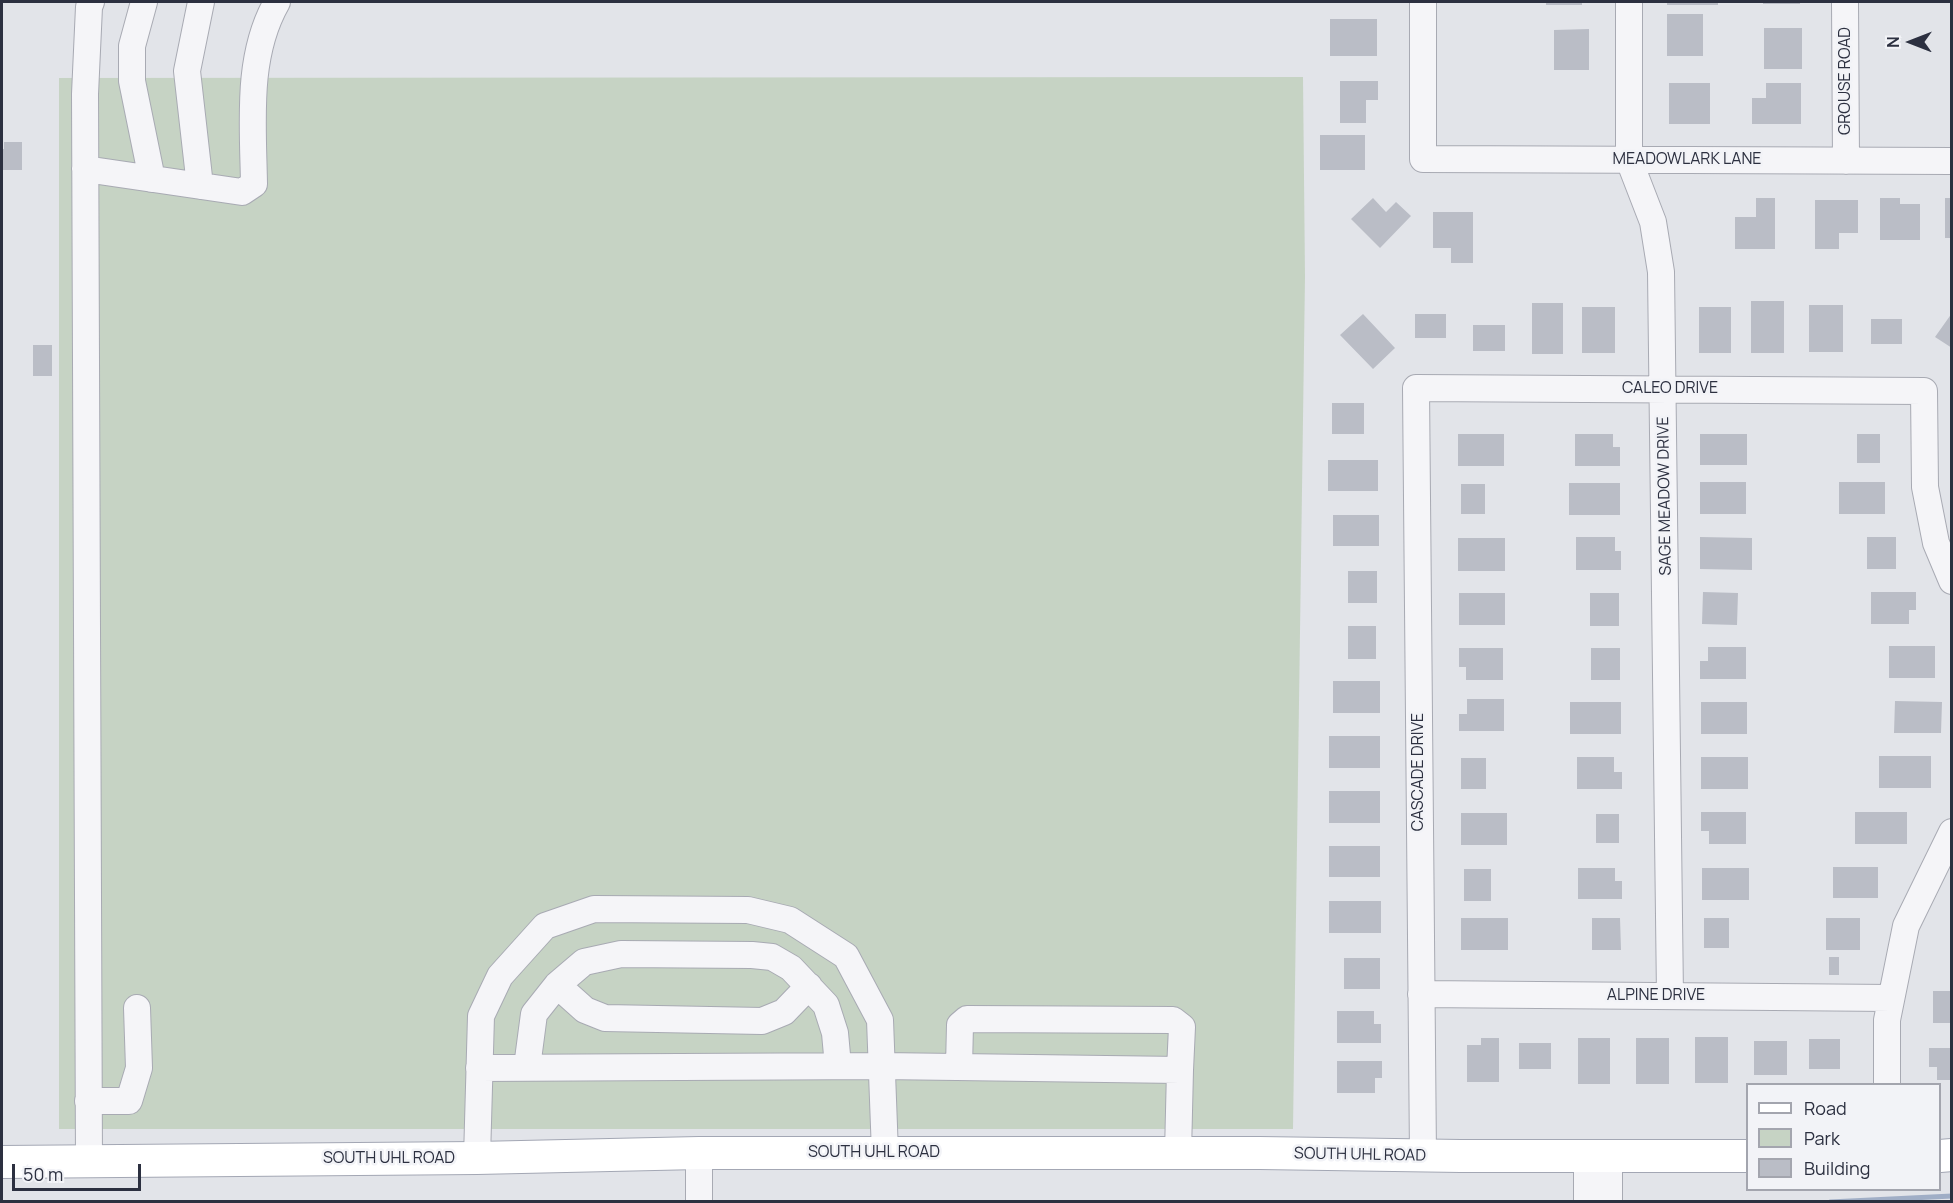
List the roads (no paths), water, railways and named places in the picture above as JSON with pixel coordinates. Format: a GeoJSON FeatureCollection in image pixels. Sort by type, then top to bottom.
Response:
{"type":"FeatureCollection","features":[{"type":"Feature","properties":{"kind":"main road","name":"SOUTH UHL ROAD"},"geometry":{"type":"LineString","coordinates":[[2,1162],[477,1158],[699,1153],[1746,1156]]}},
{"type":"Feature","properties":{"kind":"street"},"geometry":{"type":"LineString","coordinates":[[88,1162],[85,94],[91,2]]}},
{"type":"Feature","properties":{"kind":"street"},"geometry":{"type":"LineString","coordinates":[[144,2],[132,46],[132,81],[152,179]]}},
{"type":"Feature","properties":{"kind":"street"},"geometry":{"type":"LineString","coordinates":[[201,2],[187,71],[201,186]]}},
{"type":"Feature","properties":{"kind":"street"},"geometry":{"type":"LineString","coordinates":[[85,169],[242,192],[254,184],[255,64],[269,15],[277,2]]}},
{"type":"Feature","properties":{"kind":"street","name":"MEADOWLARK LANE"},"geometry":{"type":"LineString","coordinates":[[1423,2],[1424,159],[1952,161]]}},
{"type":"Feature","properties":{"kind":"street","name":"SAGE MEADOW DRIVE"},"geometry":{"type":"LineString","coordinates":[[1629,2],[1629,160],[1653,222],[1661,272],[1670,996]]}},
{"type":"Feature","properties":{"kind":"street","name":"GROUSE ROAD"},"geometry":{"type":"LineString","coordinates":[[1845,2],[1846,161]]}},
{"type":"Feature","properties":{"kind":"street","name":"CALEO DRIVE"},"geometry":{"type":"LineString","coordinates":[[1416,388],[1924,391],[1925,487],[1936,543],[1952,581]]}},
{"type":"Feature","properties":{"kind":"street","name":"CASCADE DRIVE"},"geometry":{"type":"LineString","coordinates":[[1416,388],[1423,1156]]}},
{"type":"Feature","properties":{"kind":"street"},"geometry":{"type":"LineString","coordinates":[[1887,1083],[1887,1020],[1906,926],[1952,832]]}},
{"type":"Feature","properties":{"kind":"street"},"geometry":{"type":"LineString","coordinates":[[477,1158],[481,1016],[500,976],[545,926],[594,909],[748,910],[790,920],[846,956],[880,1020],[885,1153]]}},
{"type":"Feature","properties":{"kind":"street"},"geometry":{"type":"LineString","coordinates":[[526,1068],[534,1014],[557,985],[584,962],[621,954],[772,957],[791,968],[826,1005],[835,1033],[838,1066]]}},
{"type":"Feature","properties":{"kind":"street"},"geometry":{"type":"LineString","coordinates":[[557,985],[585,1010],[605,1018],[762,1021],[784,1012],[809,987]]}},
{"type":"Feature","properties":{"kind":"street","name":"ALPINE DRIVE"},"geometry":{"type":"LineString","coordinates":[[1421,994],[1891,998]]}},
{"type":"Feature","properties":{"kind":"street"},"geometry":{"type":"LineString","coordinates":[[88,1101],[129,1101],[139,1068],[137,1008]]}},
{"type":"Feature","properties":{"kind":"street"},"geometry":{"type":"LineString","coordinates":[[959,1067],[960,1025],[967,1019],[1173,1020],[1182,1027],[1179,1153]]}},
{"type":"Feature","properties":{"kind":"street"},"geometry":{"type":"LineString","coordinates":[[479,1068],[882,1066],[1180,1070]]}},
{"type":"Feature","properties":{"kind":"street"},"geometry":{"type":"LineString","coordinates":[[699,1153],[699,1202]]}},
{"type":"Feature","properties":{"kind":"street"},"geometry":{"type":"LineString","coordinates":[[1587,1202],[1598,1156]]}},
{"type":"Feature","properties":{"kind":"street"},"geometry":{"type":"LineString","coordinates":[[1598,1156],[1609,1202]]}},
{"type":"Feature","properties":{"kind":"waterway"},"geometry":{"type":"LineString","coordinates":[[1830,1202],[1952,1196]]}}]}
